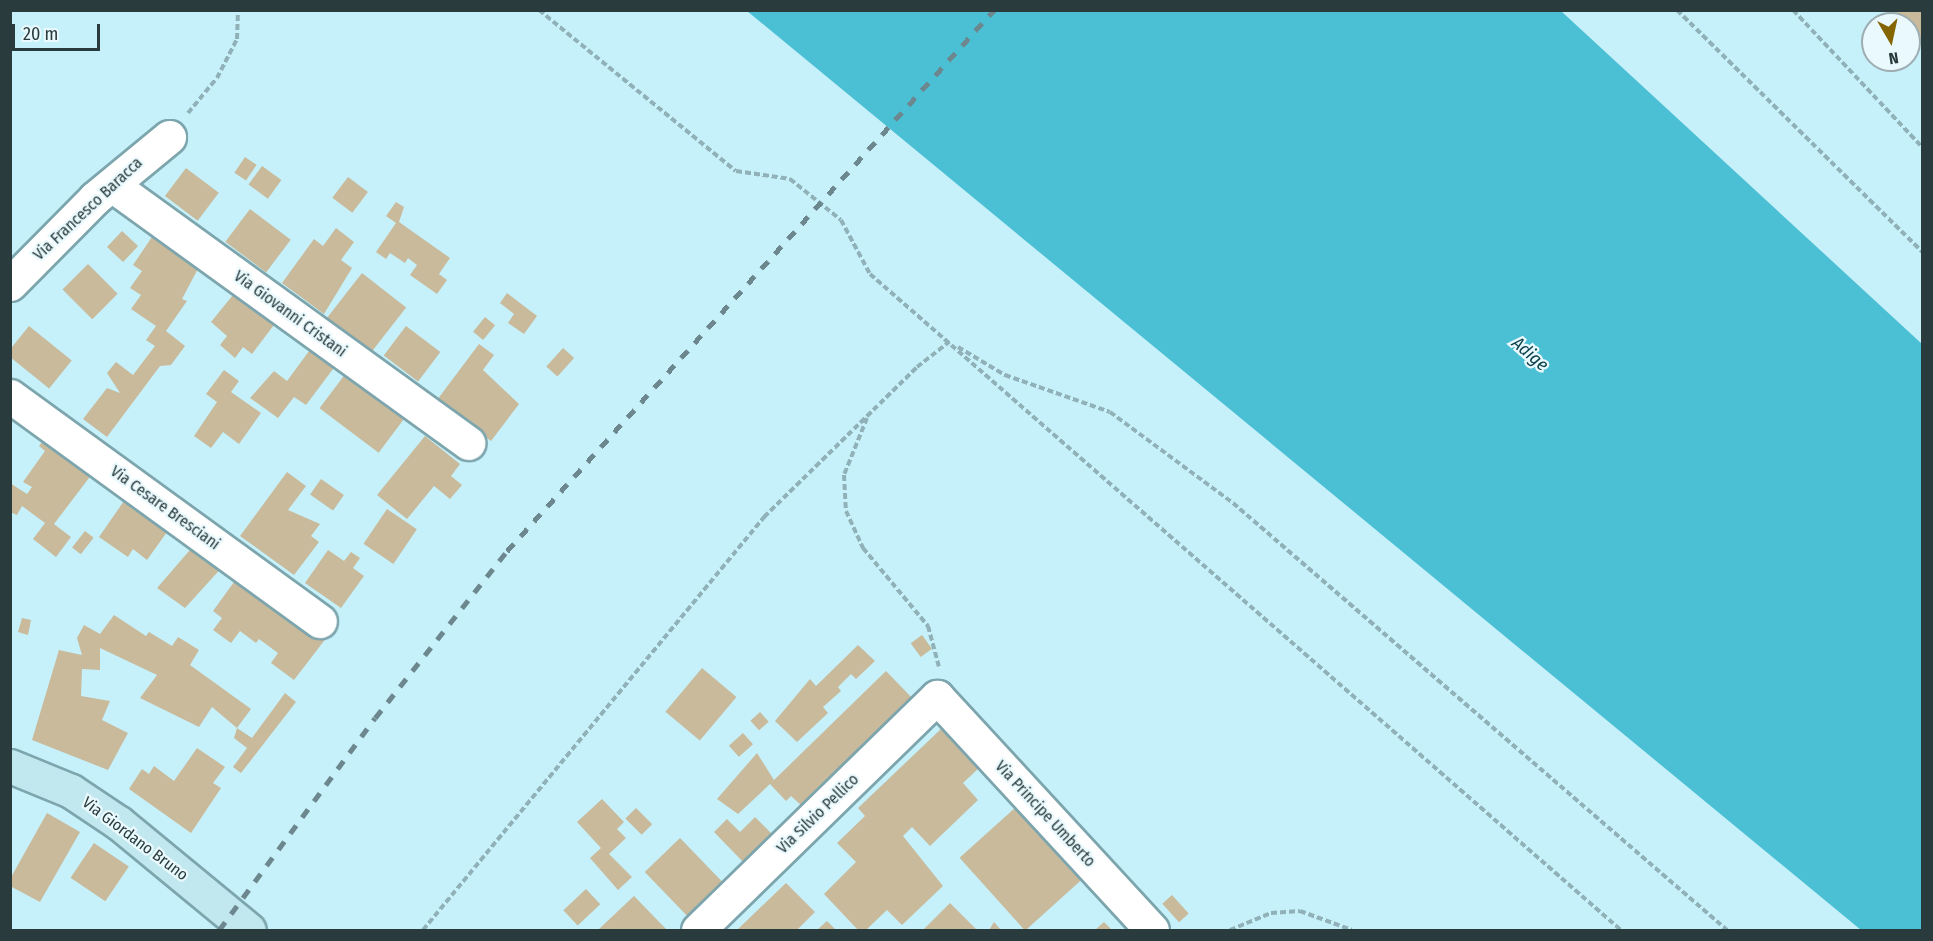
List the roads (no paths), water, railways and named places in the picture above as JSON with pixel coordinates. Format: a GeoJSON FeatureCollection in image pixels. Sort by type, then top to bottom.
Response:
{"type":"FeatureCollection","features":[{"type":"Feature","properties":{"kind":"main road","name":"Via Giordano Bruno"},"geometry":{"type":"LineString","coordinates":[[10,766],[71,791],[119,823],[249,930]]}},
{"type":"Feature","properties":{"kind":"street","name":"Via Francesco Baracca"},"geometry":{"type":"LineString","coordinates":[[10,284],[112,184],[169,136]]}},
{"type":"Feature","properties":{"kind":"street","name":"Via Giovanni Cristani"},"geometry":{"type":"LineString","coordinates":[[112,184],[469,444]]}},
{"type":"Feature","properties":{"kind":"street","name":"Via Cesare Bresciani"},"geometry":{"type":"LineString","coordinates":[[10,396],[320,621]]}},
{"type":"Feature","properties":{"kind":"street","name":"Via Silvio Pellico"},"geometry":{"type":"LineString","coordinates":[[698,930],[938,697]]}},
{"type":"Feature","properties":{"kind":"street","name":"Via Principe Umberto"},"geometry":{"type":"LineString","coordinates":[[938,697],[1152,930]]}},
{"type":"Feature","properties":{"kind":"water","name":"Adige"},"geometry":{"type":"Polygon","coordinates":[[[747,11],[1561,11],[1922,344],[1922,930],[1861,930],[747,11]]]}},
{"type":"Feature","properties":{"kind":"railway"},"geometry":{"type":"LineString","coordinates":[[219,930],[375,718],[507,551],[994,10]]}}]}
